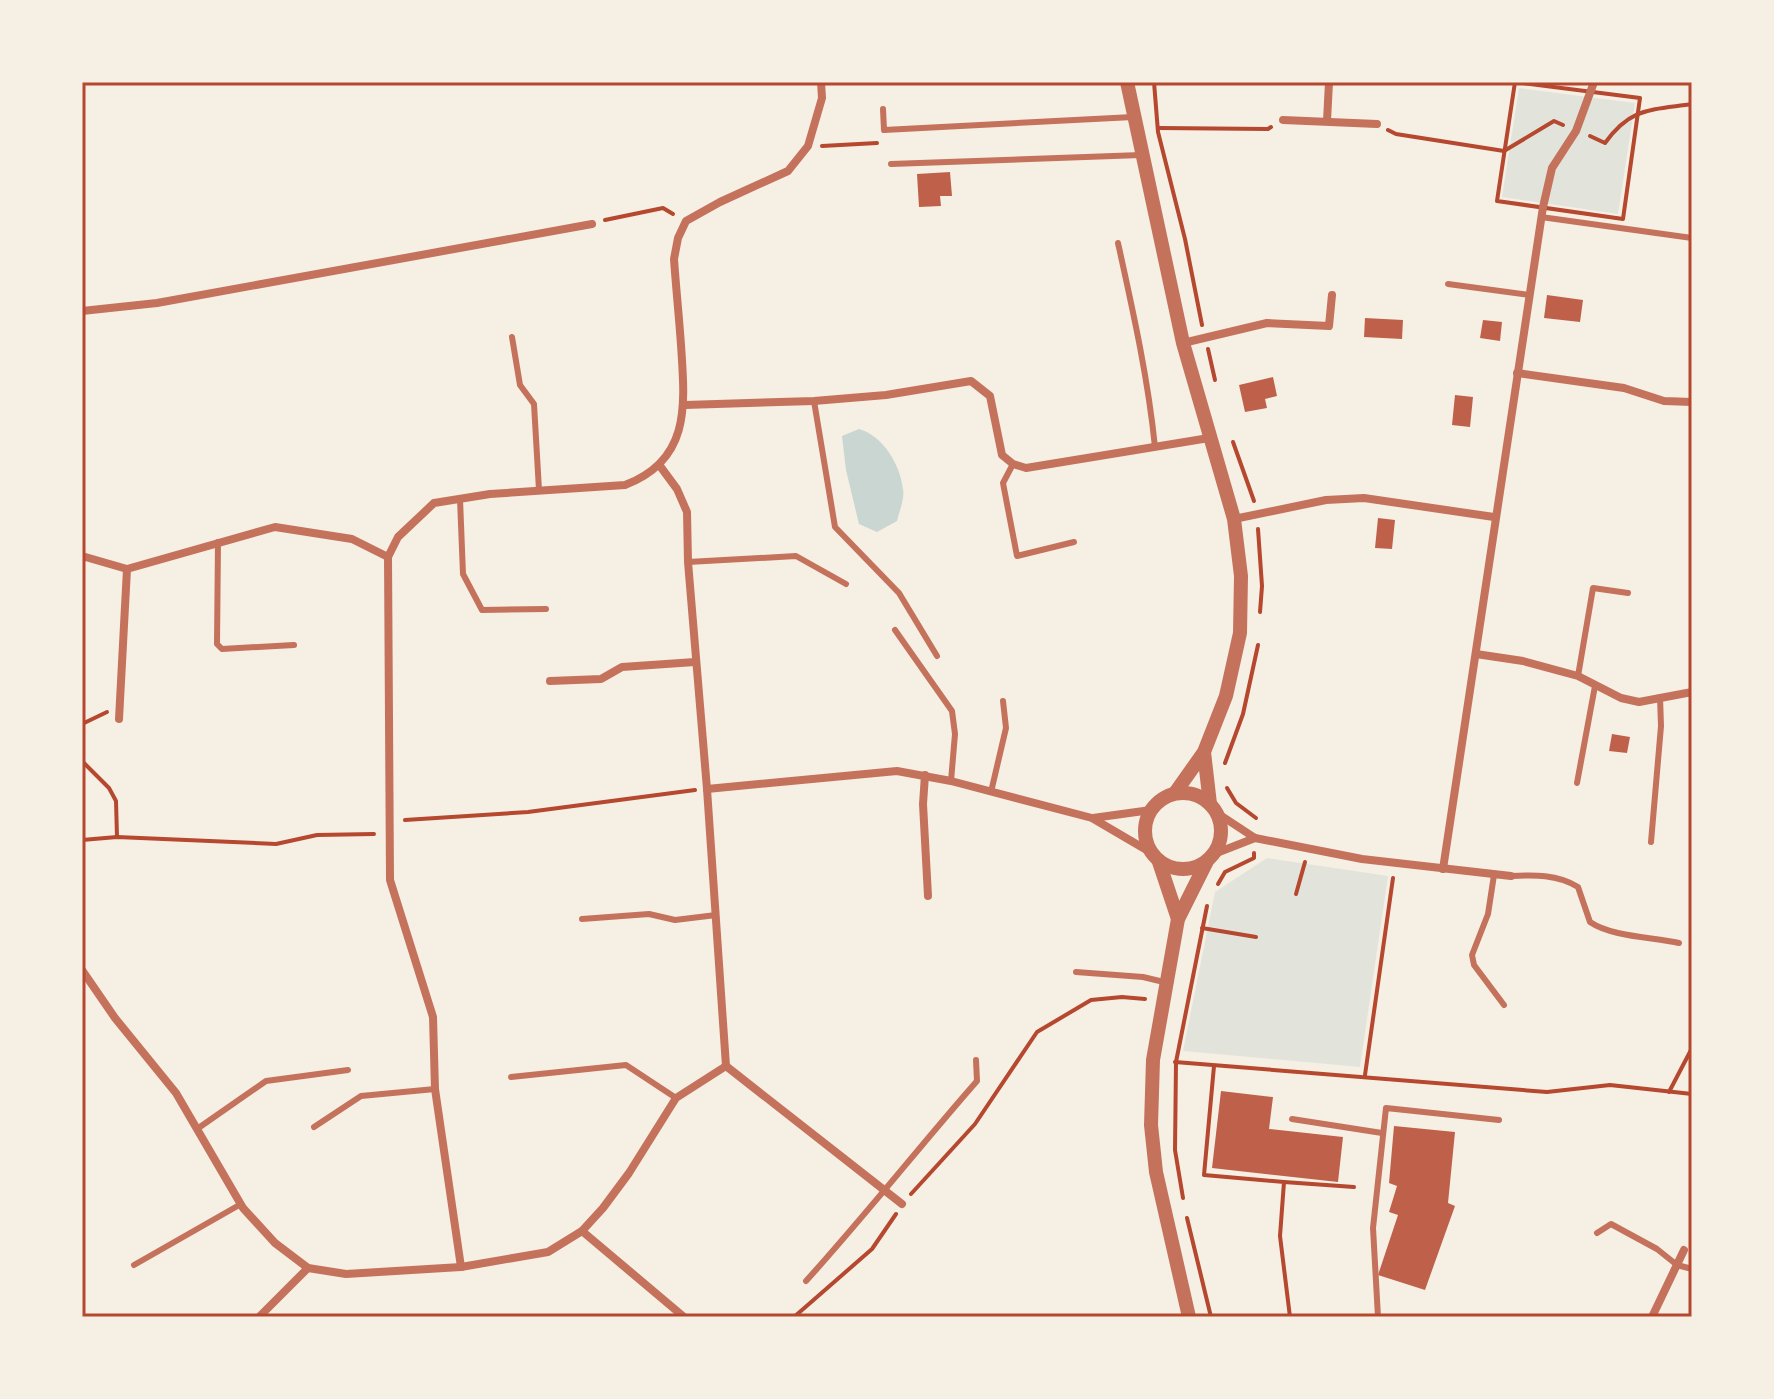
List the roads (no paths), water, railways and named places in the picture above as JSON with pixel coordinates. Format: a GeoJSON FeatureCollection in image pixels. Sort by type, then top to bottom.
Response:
{"type":"FeatureCollection","features":[{"type":"Feature","properties":{"kind":"street"},"geometry":{"type":"LineString","coordinates":[[461,1267],[435,1089],[433,1017],[390,880],[388,557],[398,537],[434,503],[539,490],[625,485],[643,478],[660,466],[676,441],[685,405],[674,259],[678,238],[686,221],[788,171],[808,146],[822,98],[821,82]]}},
{"type":"Feature","properties":{"kind":"street"},"geometry":{"type":"LineString","coordinates":[[1127,82],[1183,343],[1234,519],[1241,576],[1240,633],[1226,696],[1204,752],[1175,793]]}},
{"type":"Feature","properties":{"kind":"street"},"geometry":{"type":"LineString","coordinates":[[1327,121],[1329,82]]}},
{"type":"Feature","properties":{"kind":"street"},"geometry":{"type":"LineString","coordinates":[[1443,869],[1542,212],[1552,168],[1576,131],[1594,82]]}},
{"type":"Feature","properties":{"kind":"street"},"geometry":{"type":"LineString","coordinates":[[1283,120],[1377,124]]}},
{"type":"Feature","properties":{"kind":"street"},"geometry":{"type":"LineString","coordinates":[[82,311],[157,303],[592,224]]}},
{"type":"Feature","properties":{"kind":"street"},"geometry":{"type":"LineString","coordinates":[[1183,343],[1267,323],[1329,326],[1332,295]]}},
{"type":"Feature","properties":{"kind":"street"},"geometry":{"type":"LineString","coordinates":[[1517,373],[1624,388],[1664,401],[1692,402]]}},
{"type":"Feature","properties":{"kind":"street"},"geometry":{"type":"LineString","coordinates":[[685,405],[814,401],[886,395],[971,381],[990,396],[1002,455],[1013,464],[1026,468],[1209,438]]}},
{"type":"Feature","properties":{"kind":"street"},"geometry":{"type":"LineString","coordinates":[[660,466],[677,489],[687,512],[695,662],[726,1066],[902,1204]]}},
{"type":"Feature","properties":{"kind":"street"},"geometry":{"type":"LineString","coordinates":[[1234,519],[1326,500],[1364,498],[1494,517]]}},
{"type":"Feature","properties":{"kind":"street"},"geometry":{"type":"LineString","coordinates":[[82,556],[127,569],[275,527],[352,539],[388,557]]}},
{"type":"Feature","properties":{"kind":"street"},"geometry":{"type":"LineString","coordinates":[[119,719],[127,569]]}},
{"type":"Feature","properties":{"kind":"street"},"geometry":{"type":"LineString","coordinates":[[1476,654],[1523,661],[1578,676],[1621,698],[1639,702],[1692,692]]}},
{"type":"Feature","properties":{"kind":"street"},"geometry":{"type":"LineString","coordinates":[[550,681],[601,679],[622,667],[695,662]]}},
{"type":"Feature","properties":{"kind":"street"},"geometry":{"type":"LineString","coordinates":[[1189,1317],[1156,1172],[1151,1125],[1153,1060],[1178,919],[1221,835],[1204,752]]}},
{"type":"Feature","properties":{"kind":"street"},"geometry":{"type":"LineString","coordinates":[[707,789],[897,771],[925,775],[1092,818],[1170,868],[1183,870],[1196,868],[1210,858],[1255,838]]}},
{"type":"Feature","properties":{"kind":"street"},"geometry":{"type":"LineString","coordinates":[[925,775],[923,804],[928,896]]}},
{"type":"Feature","properties":{"kind":"street"},"geometry":{"type":"LineString","coordinates":[[1178,919],[1155,857],[1145,840],[1144,827],[1151,810],[1163,797],[1175,793],[1200,796],[1255,838],[1395,864],[1511,876]]}},
{"type":"Feature","properties":{"kind":"street"},"geometry":{"type":"LineString","coordinates":[[1092,818],[1151,810]]}},
{"type":"Feature","properties":{"kind":"street"},"geometry":{"type":"LineString","coordinates":[[82,970],[115,1018],[176,1093],[241,1204],[275,1243],[308,1268],[346,1274],[461,1267],[548,1252],[582,1231],[629,1173],[676,1098],[726,1066]]}},
{"type":"Feature","properties":{"kind":"street"},"geometry":{"type":"LineString","coordinates":[[582,1231],[684,1317]]}},
{"type":"Feature","properties":{"kind":"street"},"geometry":{"type":"LineString","coordinates":[[1652,1317],[1684,1250]]}},
{"type":"Feature","properties":{"kind":"street"},"geometry":{"type":"LineString","coordinates":[[259,1317],[308,1268]]}},
{"type":"Feature","properties":{"kind":"lane"},"geometry":{"type":"LineString","coordinates":[[883,109],[884,130],[1133,117]]}},
{"type":"Feature","properties":{"kind":"lane"},"geometry":{"type":"LineString","coordinates":[[891,164],[1141,155]]}},
{"type":"Feature","properties":{"kind":"lane"},"geometry":{"type":"LineString","coordinates":[[1542,212],[1692,238]]}},
{"type":"Feature","properties":{"kind":"lane"},"geometry":{"type":"LineString","coordinates":[[1118,243],[1140,343],[1155,447]]}},
{"type":"Feature","properties":{"kind":"lane"},"geometry":{"type":"LineString","coordinates":[[1448,284],[1529,295]]}},
{"type":"Feature","properties":{"kind":"lane"},"geometry":{"type":"LineString","coordinates":[[512,337],[520,385],[534,404],[539,490]]}},
{"type":"Feature","properties":{"kind":"lane"},"geometry":{"type":"LineString","coordinates":[[814,401],[835,527],[899,593],[937,656]]}},
{"type":"Feature","properties":{"kind":"lane"},"geometry":{"type":"LineString","coordinates":[[1013,464],[1003,483],[1017,556],[1074,542]]}},
{"type":"Feature","properties":{"kind":"lane"},"geometry":{"type":"LineString","coordinates":[[460,499],[463,574],[482,610],[546,609]]}},
{"type":"Feature","properties":{"kind":"lane"},"geometry":{"type":"LineString","coordinates":[[218,542],[217,644],[222,649],[294,645]]}},
{"type":"Feature","properties":{"kind":"lane"},"geometry":{"type":"LineString","coordinates":[[688,562],[796,556],[846,584]]}},
{"type":"Feature","properties":{"kind":"lane"},"geometry":{"type":"LineString","coordinates":[[1578,676],[1593,588],[1628,593]]}},
{"type":"Feature","properties":{"kind":"lane"},"geometry":{"type":"LineString","coordinates":[[895,630],[952,711],[955,734],[951,781]]}},
{"type":"Feature","properties":{"kind":"lane"},"geometry":{"type":"LineString","coordinates":[[1577,783],[1595,686]]}},
{"type":"Feature","properties":{"kind":"lane"},"geometry":{"type":"LineString","coordinates":[[1651,842],[1661,726],[1660,697]]}},
{"type":"Feature","properties":{"kind":"lane"},"geometry":{"type":"LineString","coordinates":[[991,792],[1006,728],[1003,701]]}},
{"type":"Feature","properties":{"kind":"lane"},"geometry":{"type":"LineString","coordinates":[[1494,875],[1488,914],[1472,955],[1474,965],[1504,1005]]}},
{"type":"Feature","properties":{"kind":"lane"},"geometry":{"type":"LineString","coordinates":[[1511,876],[1562,878],[1578,887],[1590,922],[1595,925],[1614,932],[1679,943]]}},
{"type":"Feature","properties":{"kind":"lane"},"geometry":{"type":"LineString","coordinates":[[582,919],[649,914],[675,920],[716,915]]}},
{"type":"Feature","properties":{"kind":"lane"},"geometry":{"type":"LineString","coordinates":[[1076,972],[1143,977],[1168,983]]}},
{"type":"Feature","properties":{"kind":"lane"},"geometry":{"type":"LineString","coordinates":[[806,1281],[977,1081],[976,1060]]}},
{"type":"Feature","properties":{"kind":"lane"},"geometry":{"type":"LineString","coordinates":[[511,1077],[626,1065],[676,1098]]}},
{"type":"Feature","properties":{"kind":"lane"},"geometry":{"type":"LineString","coordinates":[[197,1129],[266,1081],[348,1070]]}},
{"type":"Feature","properties":{"kind":"lane"},"geometry":{"type":"LineString","coordinates":[[314,1127],[361,1096],[435,1089]]}},
{"type":"Feature","properties":{"kind":"lane"},"geometry":{"type":"LineString","coordinates":[[1378,1317],[1373,1228],[1386,1108],[1499,1120]]}},
{"type":"Feature","properties":{"kind":"lane"},"geometry":{"type":"LineString","coordinates":[[1292,1119],[1382,1133]]}},
{"type":"Feature","properties":{"kind":"lane"},"geometry":{"type":"LineString","coordinates":[[134,1265],[241,1204]]}},
{"type":"Feature","properties":{"kind":"lane"},"geometry":{"type":"LineString","coordinates":[[1597,1233],[1611,1224],[1657,1249],[1677,1265],[1692,1269]]}}]}
